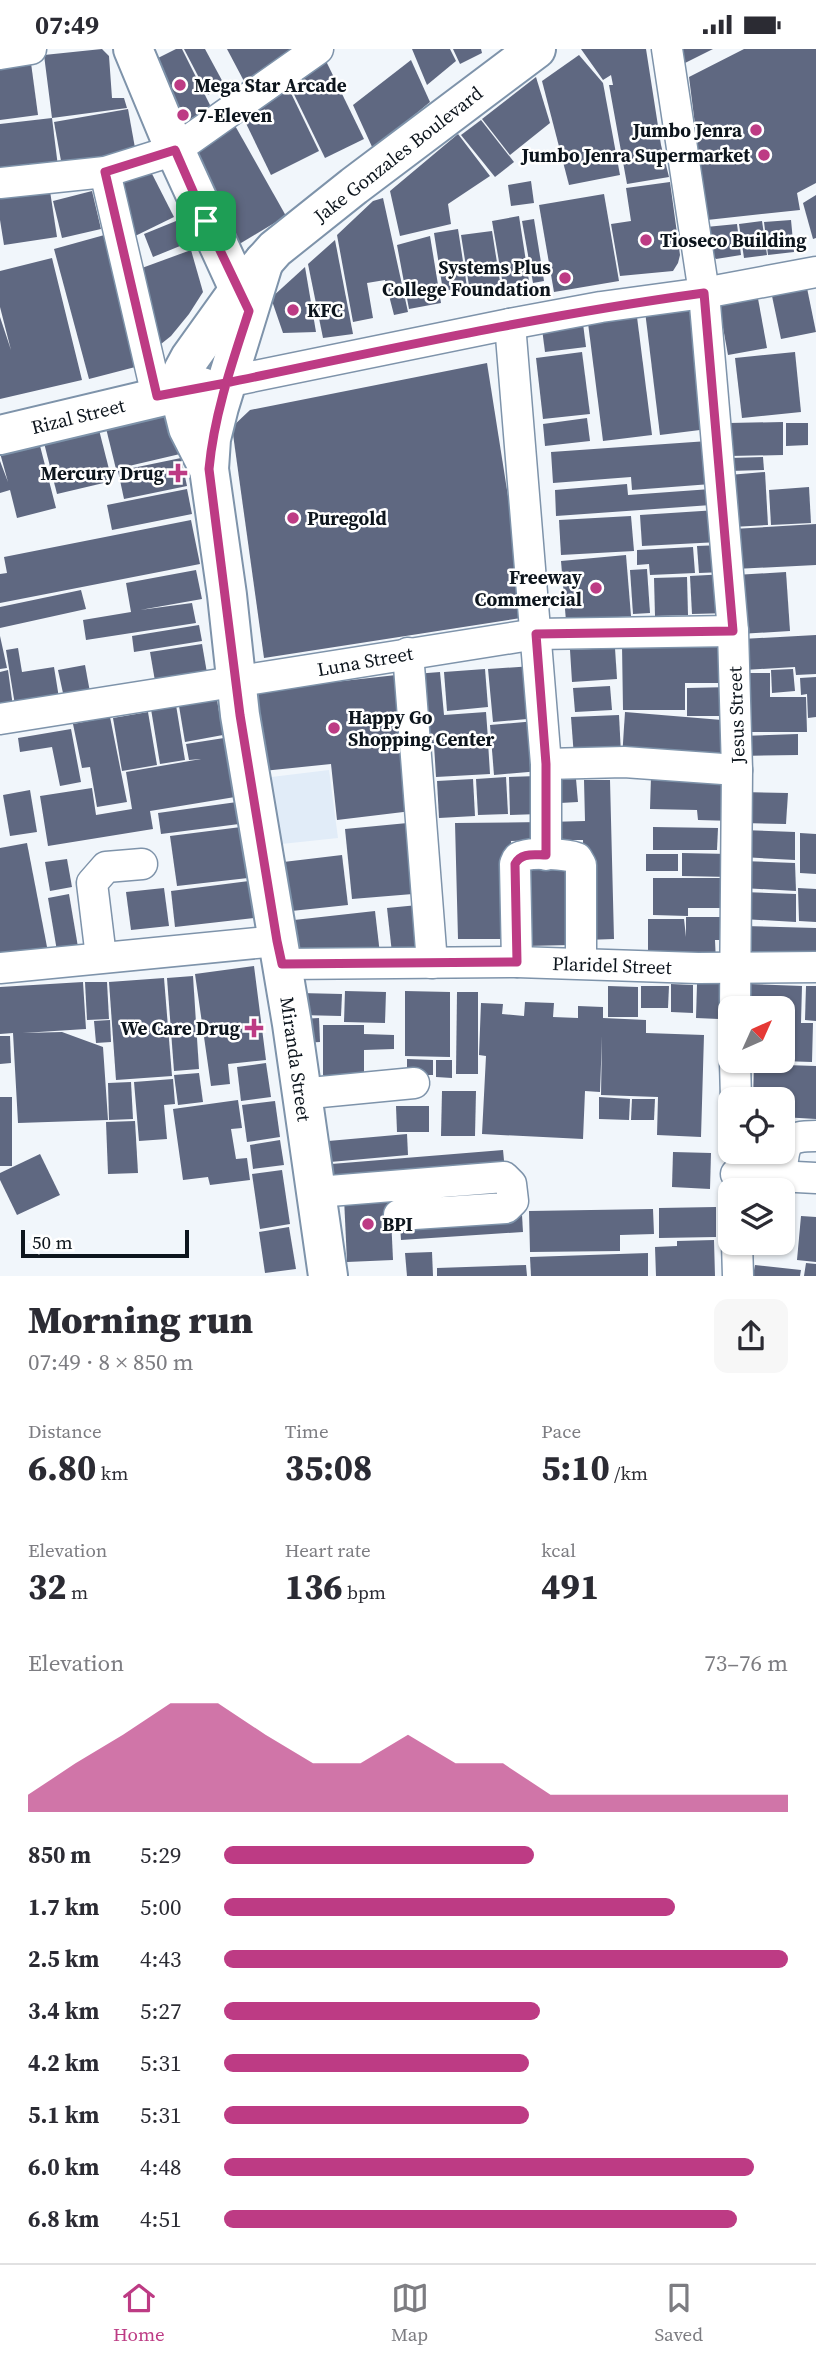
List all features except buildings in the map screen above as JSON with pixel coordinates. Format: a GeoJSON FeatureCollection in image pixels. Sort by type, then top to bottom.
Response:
{"type":"FeatureCollection","features":[{"type":"Feature","properties":{"kind":"main road","name":"Jake Gonzales Boulevard"},"geometry":{"type":"LineString","coordinates":[[168,394],[190,358],[243,301],[264,261],[275,249],[536,49]]}},
{"type":"Feature","properties":{"kind":"main road"},"geometry":{"type":"LineString","coordinates":[[134,50],[175,150],[243,301]]}},
{"type":"Feature","properties":{"kind":"main road","name":"Jake Gonzales Boulevard"},"geometry":{"type":"LineString","coordinates":[[226,383],[243,301]]}},
{"type":"Feature","properties":{"kind":"main road","name":"Rizal Street"},"geometry":{"type":"LineString","coordinates":[[0,435],[168,394],[226,383]]}},
{"type":"Feature","properties":{"kind":"main road","name":"Miranda Street"},"geometry":{"type":"LineString","coordinates":[[226,383],[211,439],[209,469],[240,715],[317,1192],[328,1276]]}},
{"type":"Feature","properties":{"kind":"main road","name":"Miranda Street"},"geometry":{"type":"LineString","coordinates":[[168,394],[209,469]]}},
{"type":"Feature","properties":{"kind":"street"},"geometry":{"type":"LineString","coordinates":[[0,54],[32,49]]}},
{"type":"Feature","properties":{"kind":"street"},"geometry":{"type":"LineString","coordinates":[[0,183],[105,172],[175,150],[318,49]]}},
{"type":"Feature","properties":{"kind":"street","name":"Jesus Street"},"geometry":{"type":"LineString","coordinates":[[667,49],[704,293],[733,631],[737,770],[734,996]]}},
{"type":"Feature","properties":{"kind":"street"},"geometry":{"type":"LineString","coordinates":[[105,172],[168,394]]}},
{"type":"Feature","properties":{"kind":"street","name":"Rizal Street"},"geometry":{"type":"LineString","coordinates":[[226,383],[510,324],[816,272]]}},
{"type":"Feature","properties":{"kind":"street"},"geometry":{"type":"LineString","coordinates":[[510,324],[546,764],[546,855]]}},
{"type":"Feature","properties":{"kind":"street","name":"Luna Street"},"geometry":{"type":"LineString","coordinates":[[0,719],[536,634],[733,631]]}},
{"type":"Feature","properties":{"kind":"street"},"geometry":{"type":"LineString","coordinates":[[408,653],[432,963]]}},
{"type":"Feature","properties":{"kind":"street"},"geometry":{"type":"LineString","coordinates":[[546,764],[624,762],[737,770]]}},
{"type":"Feature","properties":{"kind":"street"},"geometry":{"type":"LineString","coordinates":[[517,962],[515,864],[518,858],[571,855],[577,858],[580,865],[581,963]]}},
{"type":"Feature","properties":{"kind":"street"},"geometry":{"type":"LineString","coordinates":[[102,957],[92,883],[106,867],[142,864]]}},
{"type":"Feature","properties":{"kind":"street","name":"Plaridel Street"},"geometry":{"type":"LineString","coordinates":[[0,968],[102,957],[279,953],[432,963],[581,963],[698,968],[816,967]]}},
{"type":"Feature","properties":{"kind":"street"},"geometry":{"type":"LineString","coordinates":[[300,1094],[414,1083]]}},
{"type":"Feature","properties":{"kind":"street"},"geometry":{"type":"LineString","coordinates":[[781,1176],[784,1151],[790,1140],[797,1136],[816,1136]]}},
{"type":"Feature","properties":{"kind":"street"},"geometry":{"type":"LineString","coordinates":[[737,1172],[816,1178]]}},
{"type":"Feature","properties":{"kind":"street"},"geometry":{"type":"LineString","coordinates":[[317,1192],[504,1177],[511,1184],[513,1201],[506,1208],[399,1215]]}},
{"type":"Feature","properties":{"kind":"street"},"geometry":{"type":"LineString","coordinates":[[737,1255],[738,1276]]}},
{"type":"Feature","properties":{"kind":"shaded area"},"geometry":{"type":"Polygon","coordinates":[[[329,770],[338,838],[272,845],[263,778],[329,770]]]}},
{"type":"Feature","properties":{"kind":"place","name":"Mega Star Arcade"},"geometry":{"type":"Point","coordinates":[180,85]}},
{"type":"Feature","properties":{"kind":"place","name":"7-Eleven"},"geometry":{"type":"Point","coordinates":[183,115]}},
{"type":"Feature","properties":{"kind":"place","name":"Jumbo Jenra"},"geometry":{"type":"Point","coordinates":[756,130]}},
{"type":"Feature","properties":{"kind":"place","name":"Jumbo Jenra Supermarket"},"geometry":{"type":"Point","coordinates":[764,155]}},
{"type":"Feature","properties":{"kind":"place","name":"Tioseco Building"},"geometry":{"type":"Point","coordinates":[646,240]}},
{"type":"Feature","properties":{"kind":"place","name":"Systems Plus College Foundation"},"geometry":{"type":"Point","coordinates":[565,278]}},
{"type":"Feature","properties":{"kind":"place","name":"KFC"},"geometry":{"type":"Point","coordinates":[293,310]}},
{"type":"Feature","properties":{"kind":"place","name":"Mercury Drug"},"geometry":{"type":"Point","coordinates":[178,473]}},
{"type":"Feature","properties":{"kind":"place","name":"Puregold"},"geometry":{"type":"Point","coordinates":[293,518]}},
{"type":"Feature","properties":{"kind":"place","name":"Freeway Commercial"},"geometry":{"type":"Point","coordinates":[596,588]}},
{"type":"Feature","properties":{"kind":"place","name":"Happy Go Shopping Center"},"geometry":{"type":"Point","coordinates":[334,728]}},
{"type":"Feature","properties":{"kind":"place","name":"We Care Drug"},"geometry":{"type":"Point","coordinates":[254,1028]}},
{"type":"Feature","properties":{"kind":"place","name":"BPI"},"geometry":{"type":"Point","coordinates":[368,1224]}},
{"type":"Feature","properties":{"kind":"route"},"geometry":{"type":"LineString","coordinates":[[206,221],[175,150],[105,172],[157,396],[226,383],[510,324],[601,307],[704,293],[733,631],[536,634],[546,764],[546,855],[523,856],[518,858],[515,864],[517,962],[282,964],[240,715],[227,595],[209,469],[211,439],[219,407],[226,383],[249,311],[206,221]]}}]}
